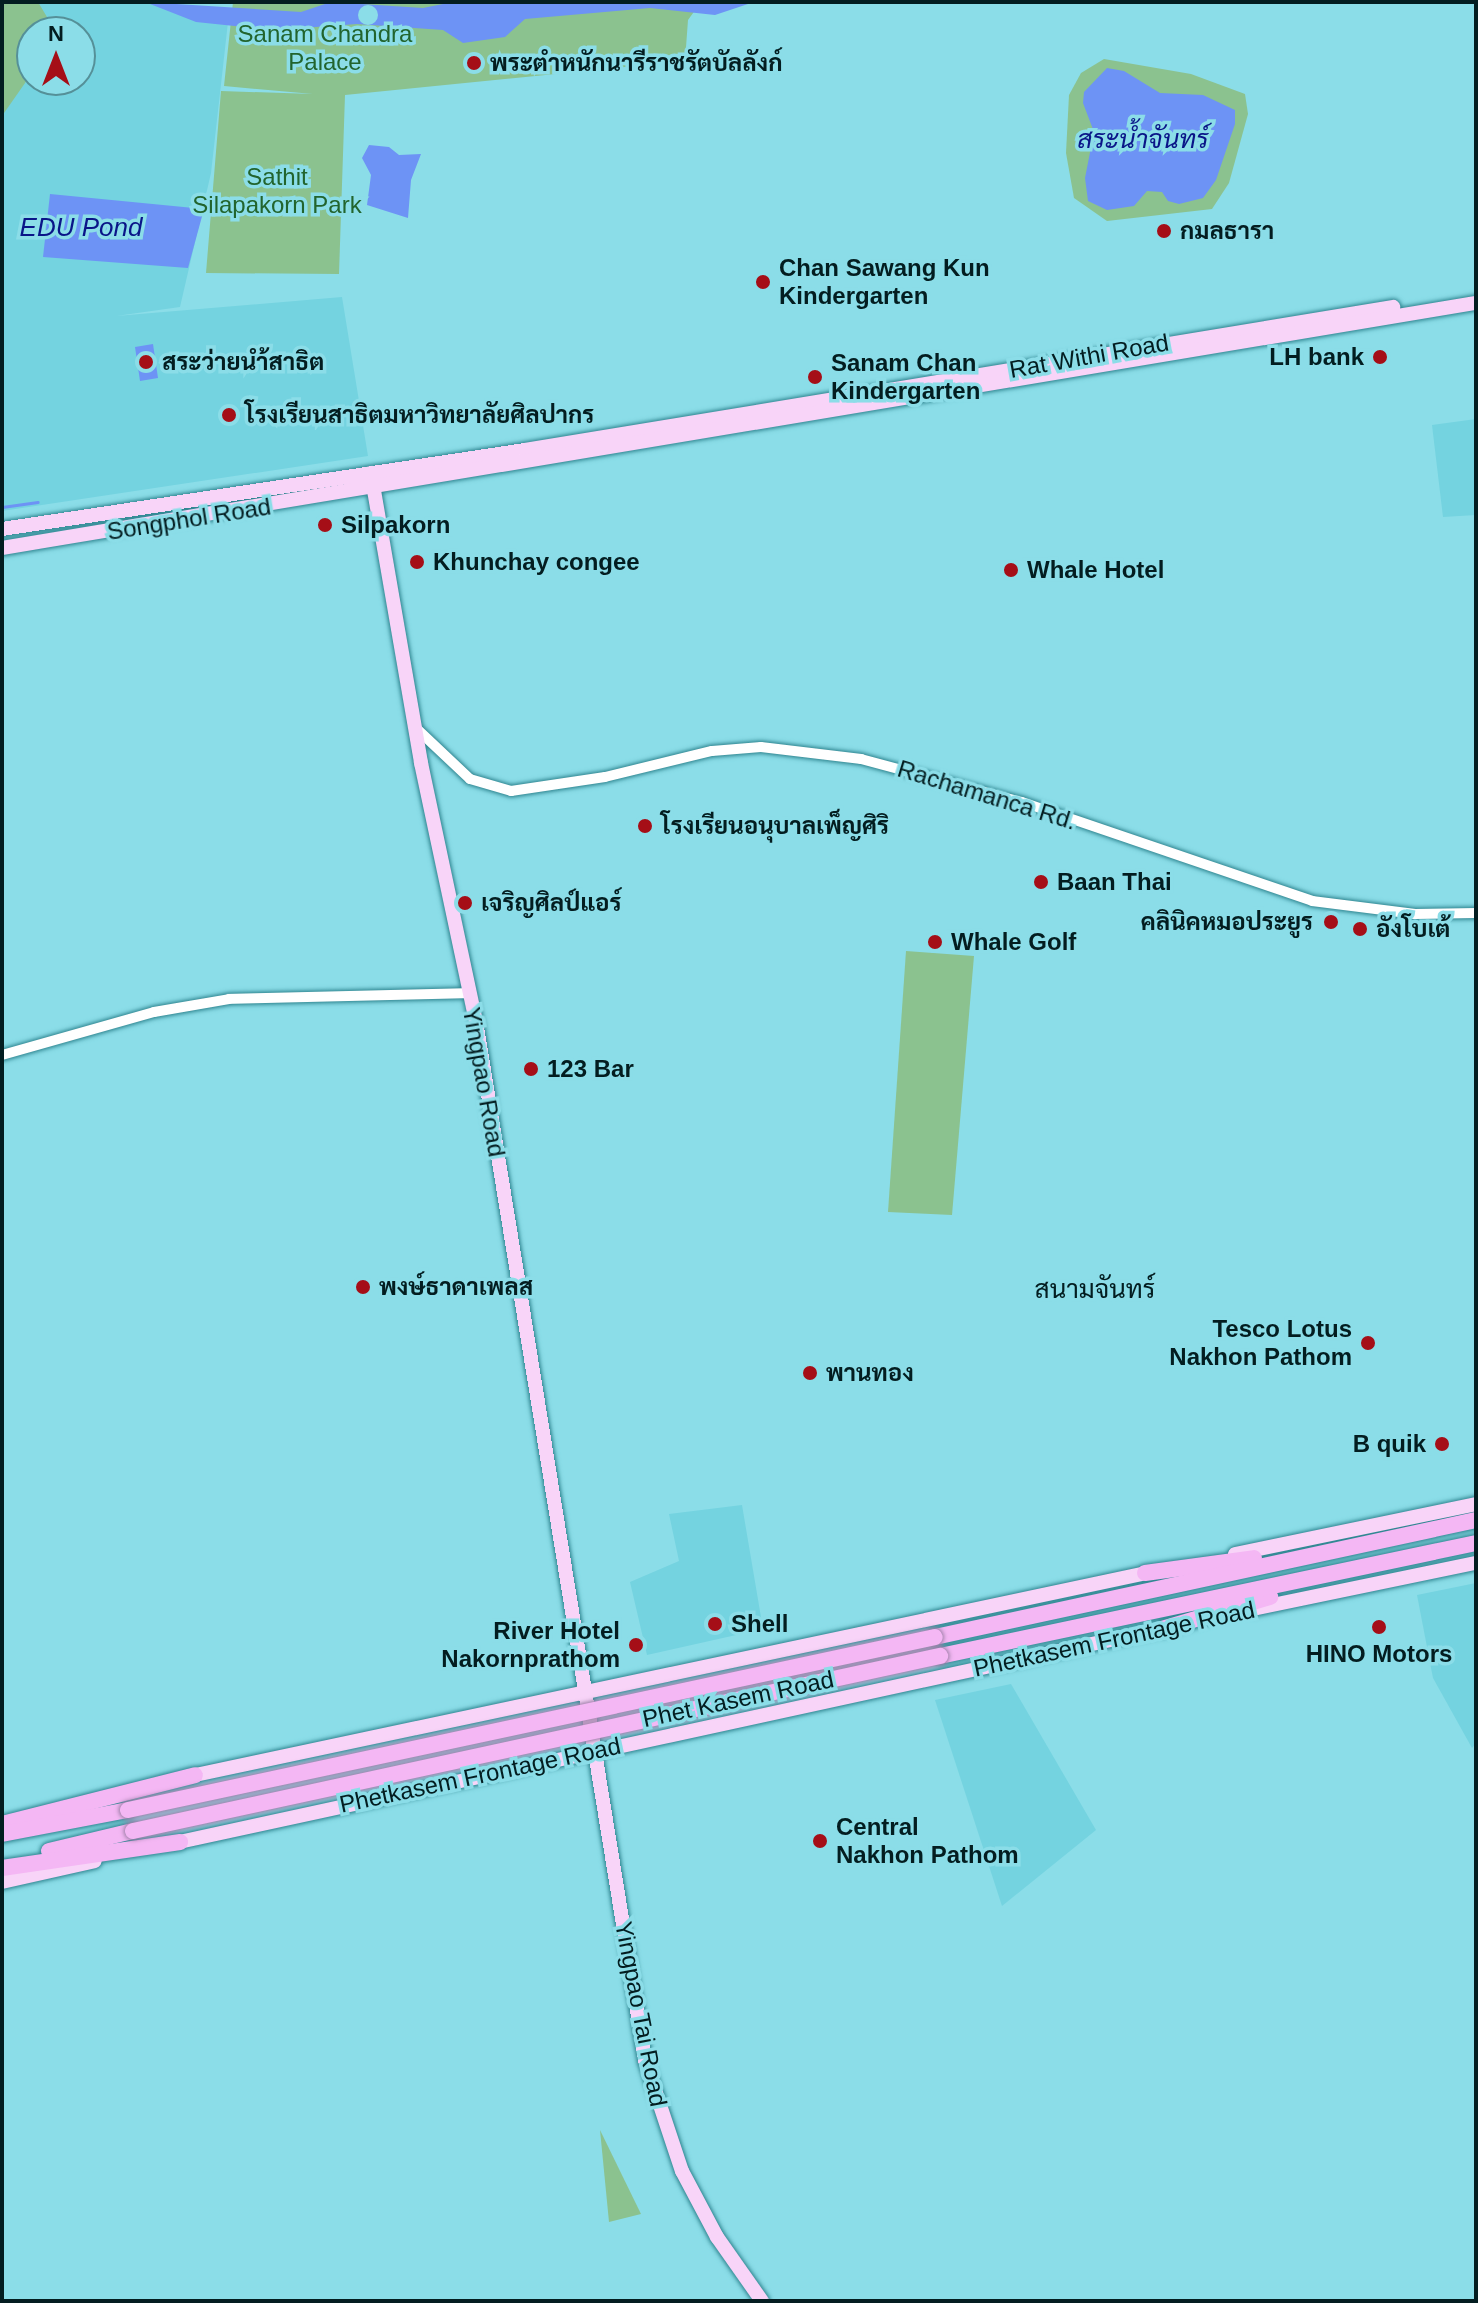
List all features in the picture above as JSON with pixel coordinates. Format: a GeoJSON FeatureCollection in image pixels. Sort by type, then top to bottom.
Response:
{"type":"FeatureCollection","features":[{"type":"Feature","properties":{"kind":"highway","name":"Phet Kasem Road"},"geometry":{"type":"LineString","coordinates":[[2,1834],[128,1810],[1476,1520]]}},
{"type":"Feature","properties":{"kind":"highway"},"geometry":{"type":"LineString","coordinates":[[1145,1573],[1373,1542]]}},
{"type":"Feature","properties":{"kind":"highway","name":"Phet Kasem Road"},"geometry":{"type":"LineString","coordinates":[[2,1862],[940,1656],[1476,1543]]}},
{"type":"Feature","properties":{"kind":"highway"},"geometry":{"type":"LineString","coordinates":[[1162,1629],[1379,1564]]}},
{"type":"Feature","properties":{"kind":"highway"},"geometry":{"type":"LineString","coordinates":[[2,1824],[195,1775]]}},
{"type":"Feature","properties":{"kind":"highway"},"geometry":{"type":"LineString","coordinates":[[2,1868],[180,1842]]}},
{"type":"Feature","properties":{"kind":"main road","name":"Rat Withi Road"},"geometry":{"type":"LineString","coordinates":[[376,488],[1476,294]]}},
{"type":"Feature","properties":{"kind":"main road","name":"Rat Withi Road"},"geometry":{"type":"LineString","coordinates":[[371,473],[935,390],[1476,303]]}},
{"type":"Feature","properties":{"kind":"main road","name":"Yingpao Road"},"geometry":{"type":"LineString","coordinates":[[371,473],[469,993],[588,1692],[593,1751]]}},
{"type":"Feature","properties":{"kind":"main road","name":"Songphol Road"},"geometry":{"type":"LineString","coordinates":[[2,529],[371,473]]}},
{"type":"Feature","properties":{"kind":"main road","name":"Songphol Road"},"geometry":{"type":"LineString","coordinates":[[2,548],[376,488]]}},
{"type":"Feature","properties":{"kind":"main road"},"geometry":{"type":"LineString","coordinates":[[2,1816],[1476,1504]]}},
{"type":"Feature","properties":{"kind":"main road","name":"Phetkasem Frontage Road"},"geometry":{"type":"LineString","coordinates":[[2,1882],[593,1751],[1476,1563]]}},
{"type":"Feature","properties":{"kind":"main road"},"geometry":{"type":"LineString","coordinates":[[742,1659],[693,1681],[684,1688],[680,1705],[686,1714],[702,1719],[764,1714]]}},
{"type":"Feature","properties":{"kind":"main road"},"geometry":{"type":"LineString","coordinates":[[469,1719],[503,1717],[518,1729],[516,1751],[493,1773]]}},
{"type":"Feature","properties":{"kind":"main road","name":"Yingpao Tai Road"},"geometry":{"type":"LineString","coordinates":[[593,1751],[654,2098],[699,2204],[762,2301]]}},
{"type":"Feature","properties":{"kind":"street","name":"Rachamanca Rd."},"geometry":{"type":"LineString","coordinates":[[417,729],[470,779],[511,791],[605,777],[712,751],[761,747],[861,759],[949,779],[1312,901],[1415,914],[1476,913]]}},
{"type":"Feature","properties":{"kind":"street"},"geometry":{"type":"LineString","coordinates":[[2,1055],[154,1012],[229,999],[469,993]]}},
{"type":"Feature","properties":{"kind":"shaded area"},"geometry":{"type":"Polygon","coordinates":[[[2,2],[161,2],[228,22],[211,173],[180,307],[116,316],[342,297],[368,456],[2,511],[2,2]]]}},
{"type":"Feature","properties":{"kind":"shaded area"},"geometry":{"type":"Polygon","coordinates":[[[1476,419],[1476,515],[1443,517],[1432,425],[1476,419]]]}},
{"type":"Feature","properties":{"kind":"shaded area"},"geometry":{"type":"Polygon","coordinates":[[[742,1505],[763,1629],[647,1655],[630,1582],[679,1561],[669,1514],[742,1505]]]}},
{"type":"Feature","properties":{"kind":"shaded area"},"geometry":{"type":"Polygon","coordinates":[[[1476,1583],[1476,1743],[1472,1748],[1433,1678],[1417,1595],[1476,1583]]]}},
{"type":"Feature","properties":{"kind":"shaded area"},"geometry":{"type":"Polygon","coordinates":[[[1011,1684],[1096,1830],[1002,1906],[935,1700],[1011,1684]]]}},
{"type":"Feature","properties":{"kind":"green space"},"geometry":{"type":"Polygon","coordinates":[[[2,2],[38,2],[46,16],[16,16],[16,96],[2,116],[2,2]]]}},
{"type":"Feature","properties":{"kind":"green space","name":"Sanam Chandra Palace"},"geometry":{"type":"Polygon","coordinates":[[[233,2],[701,2],[688,20],[685,61],[345,95],[339,274],[206,273],[221,91],[313,94],[224,86],[233,2]]]}},
{"type":"Feature","properties":{"kind":"green space","name":"สระน้ำจันทร์"},"geometry":{"type":"Polygon","coordinates":[[[1104,59],[1191,74],[1245,94],[1248,114],[1229,183],[1212,209],[1107,221],[1074,198],[1066,153],[1069,95],[1081,73],[1104,59]]]}},
{"type":"Feature","properties":{"kind":"green space"},"geometry":{"type":"Polygon","coordinates":[[[906,951],[974,956],[952,1215],[888,1212],[906,951]]]}},
{"type":"Feature","properties":{"kind":"green space"},"geometry":{"type":"Polygon","coordinates":[[[600,2130],[641,2214],[609,2222],[600,2130]]]}},
{"type":"Feature","properties":{"kind":"water"},"geometry":{"type":"Polygon","coordinates":[[[145,2],[301,12],[331,2],[423,8],[453,2],[754,2],[715,15],[650,8],[525,19],[505,37],[463,43],[443,30],[357,24],[274,30],[196,22],[145,2]]]}},
{"type":"Feature","properties":{"kind":"water","name":"สระน้ำจันทร์"},"geometry":{"type":"Polygon","coordinates":[[[1107,68],[1124,71],[1160,93],[1203,95],[1235,110],[1235,124],[1216,180],[1203,198],[1179,204],[1168,201],[1162,192],[1147,191],[1134,206],[1107,210],[1088,201],[1085,178],[1094,132],[1083,103],[1084,92],[1107,68]]]}},
{"type":"Feature","properties":{"kind":"water"},"geometry":{"type":"Polygon","coordinates":[[[369,145],[389,147],[399,155],[421,154],[411,180],[408,218],[367,205],[371,175],[362,158],[369,145]]]}},
{"type":"Feature","properties":{"kind":"water","name":"EDU Pond"},"geometry":{"type":"Polygon","coordinates":[[[50,194],[204,209],[188,268],[43,257],[50,194]]]}},
{"type":"Feature","properties":{"kind":"water","name":"สระว่ายนำ้สาธิต"},"geometry":{"type":"Polygon","coordinates":[[[153,344],[158,378],[140,381],[135,347],[153,344]]]}},
{"type":"Feature","properties":{"kind":"pier"},"geometry":{"type":"Polygon","coordinates":[[[368,5],[375,8],[378,15],[375,22],[368,25],[361,22],[358,15],[361,8],[368,5]]]}},
{"type":"Feature","properties":{"kind":"waterway"},"geometry":{"type":"LineString","coordinates":[[2,507],[38,502]]}},
{"type":"Feature","properties":{"kind":"place","name":"พระตำหนักนารีราชรัตบัลลังก์"},"geometry":{"type":"Point","coordinates":[474,63]}},
{"type":"Feature","properties":{"kind":"place","name":"กมลธารา"},"geometry":{"type":"Point","coordinates":[1164,231]}},
{"type":"Feature","properties":{"kind":"place","name":"Chan Sawang Kun Kindergarten"},"geometry":{"type":"Point","coordinates":[763,282]}},
{"type":"Feature","properties":{"kind":"place","name":"LH bank"},"geometry":{"type":"Point","coordinates":[1380,357]}},
{"type":"Feature","properties":{"kind":"place","name":"สระว่ายนำ้สาธิต"},"geometry":{"type":"Point","coordinates":[146,362]}},
{"type":"Feature","properties":{"kind":"place","name":"Sanam Chan Kindergarten"},"geometry":{"type":"Point","coordinates":[815,377]}},
{"type":"Feature","properties":{"kind":"place","name":"โรงเรียนสาธิตมหาวิทยาลัยศิลปากร"},"geometry":{"type":"Point","coordinates":[229,415]}},
{"type":"Feature","properties":{"kind":"place","name":"Silpakorn"},"geometry":{"type":"Point","coordinates":[325,525]}},
{"type":"Feature","properties":{"kind":"place","name":"Khunchay congee"},"geometry":{"type":"Point","coordinates":[417,562]}},
{"type":"Feature","properties":{"kind":"place","name":"Whale Hotel"},"geometry":{"type":"Point","coordinates":[1011,570]}},
{"type":"Feature","properties":{"kind":"place","name":"โรงเรียนอนุบาลเพ็ญศิริ"},"geometry":{"type":"Point","coordinates":[645,826]}},
{"type":"Feature","properties":{"kind":"place","name":"Baan Thai"},"geometry":{"type":"Point","coordinates":[1041,882]}},
{"type":"Feature","properties":{"kind":"place","name":"เจริญศิลป์แอร์"},"geometry":{"type":"Point","coordinates":[465,903]}},
{"type":"Feature","properties":{"kind":"place","name":"คลินิคหมอประยูร"},"geometry":{"type":"Point","coordinates":[1331,922]}},
{"type":"Feature","properties":{"kind":"place","name":"อังโบเต้"},"geometry":{"type":"Point","coordinates":[1360,929]}},
{"type":"Feature","properties":{"kind":"place","name":"Whale Golf"},"geometry":{"type":"Point","coordinates":[935,942]}},
{"type":"Feature","properties":{"kind":"place","name":"123 Bar"},"geometry":{"type":"Point","coordinates":[531,1069]}},
{"type":"Feature","properties":{"kind":"place","name":"พงษ์ธาดาเพลส"},"geometry":{"type":"Point","coordinates":[363,1287]}},
{"type":"Feature","properties":{"kind":"place","name":"Tesco Lotus Nakhon Pathom"},"geometry":{"type":"Point","coordinates":[1368,1343]}},
{"type":"Feature","properties":{"kind":"place","name":"พานทอง"},"geometry":{"type":"Point","coordinates":[810,1373]}},
{"type":"Feature","properties":{"kind":"place","name":"B quik"},"geometry":{"type":"Point","coordinates":[1442,1444]}},
{"type":"Feature","properties":{"kind":"place","name":"Shell"},"geometry":{"type":"Point","coordinates":[715,1624]}},
{"type":"Feature","properties":{"kind":"place","name":"HINO Motors"},"geometry":{"type":"Point","coordinates":[1379,1627]}},
{"type":"Feature","properties":{"kind":"place","name":"River Hotel Nakornprathom"},"geometry":{"type":"Point","coordinates":[636,1645]}},
{"type":"Feature","properties":{"kind":"place","name":"Central Nakhon Pathom"},"geometry":{"type":"Point","coordinates":[820,1841]}},
{"type":"Feature","properties":{"kind":"district","name":"สนามจันทร์"},"geometry":{"type":"Point","coordinates":[1095,1290]}},
{"type":"Feature","properties":{"kind":"park label","name":"Sathit Silapakorn Park"},"geometry":{"type":"Point","coordinates":[277,191]}}]}
